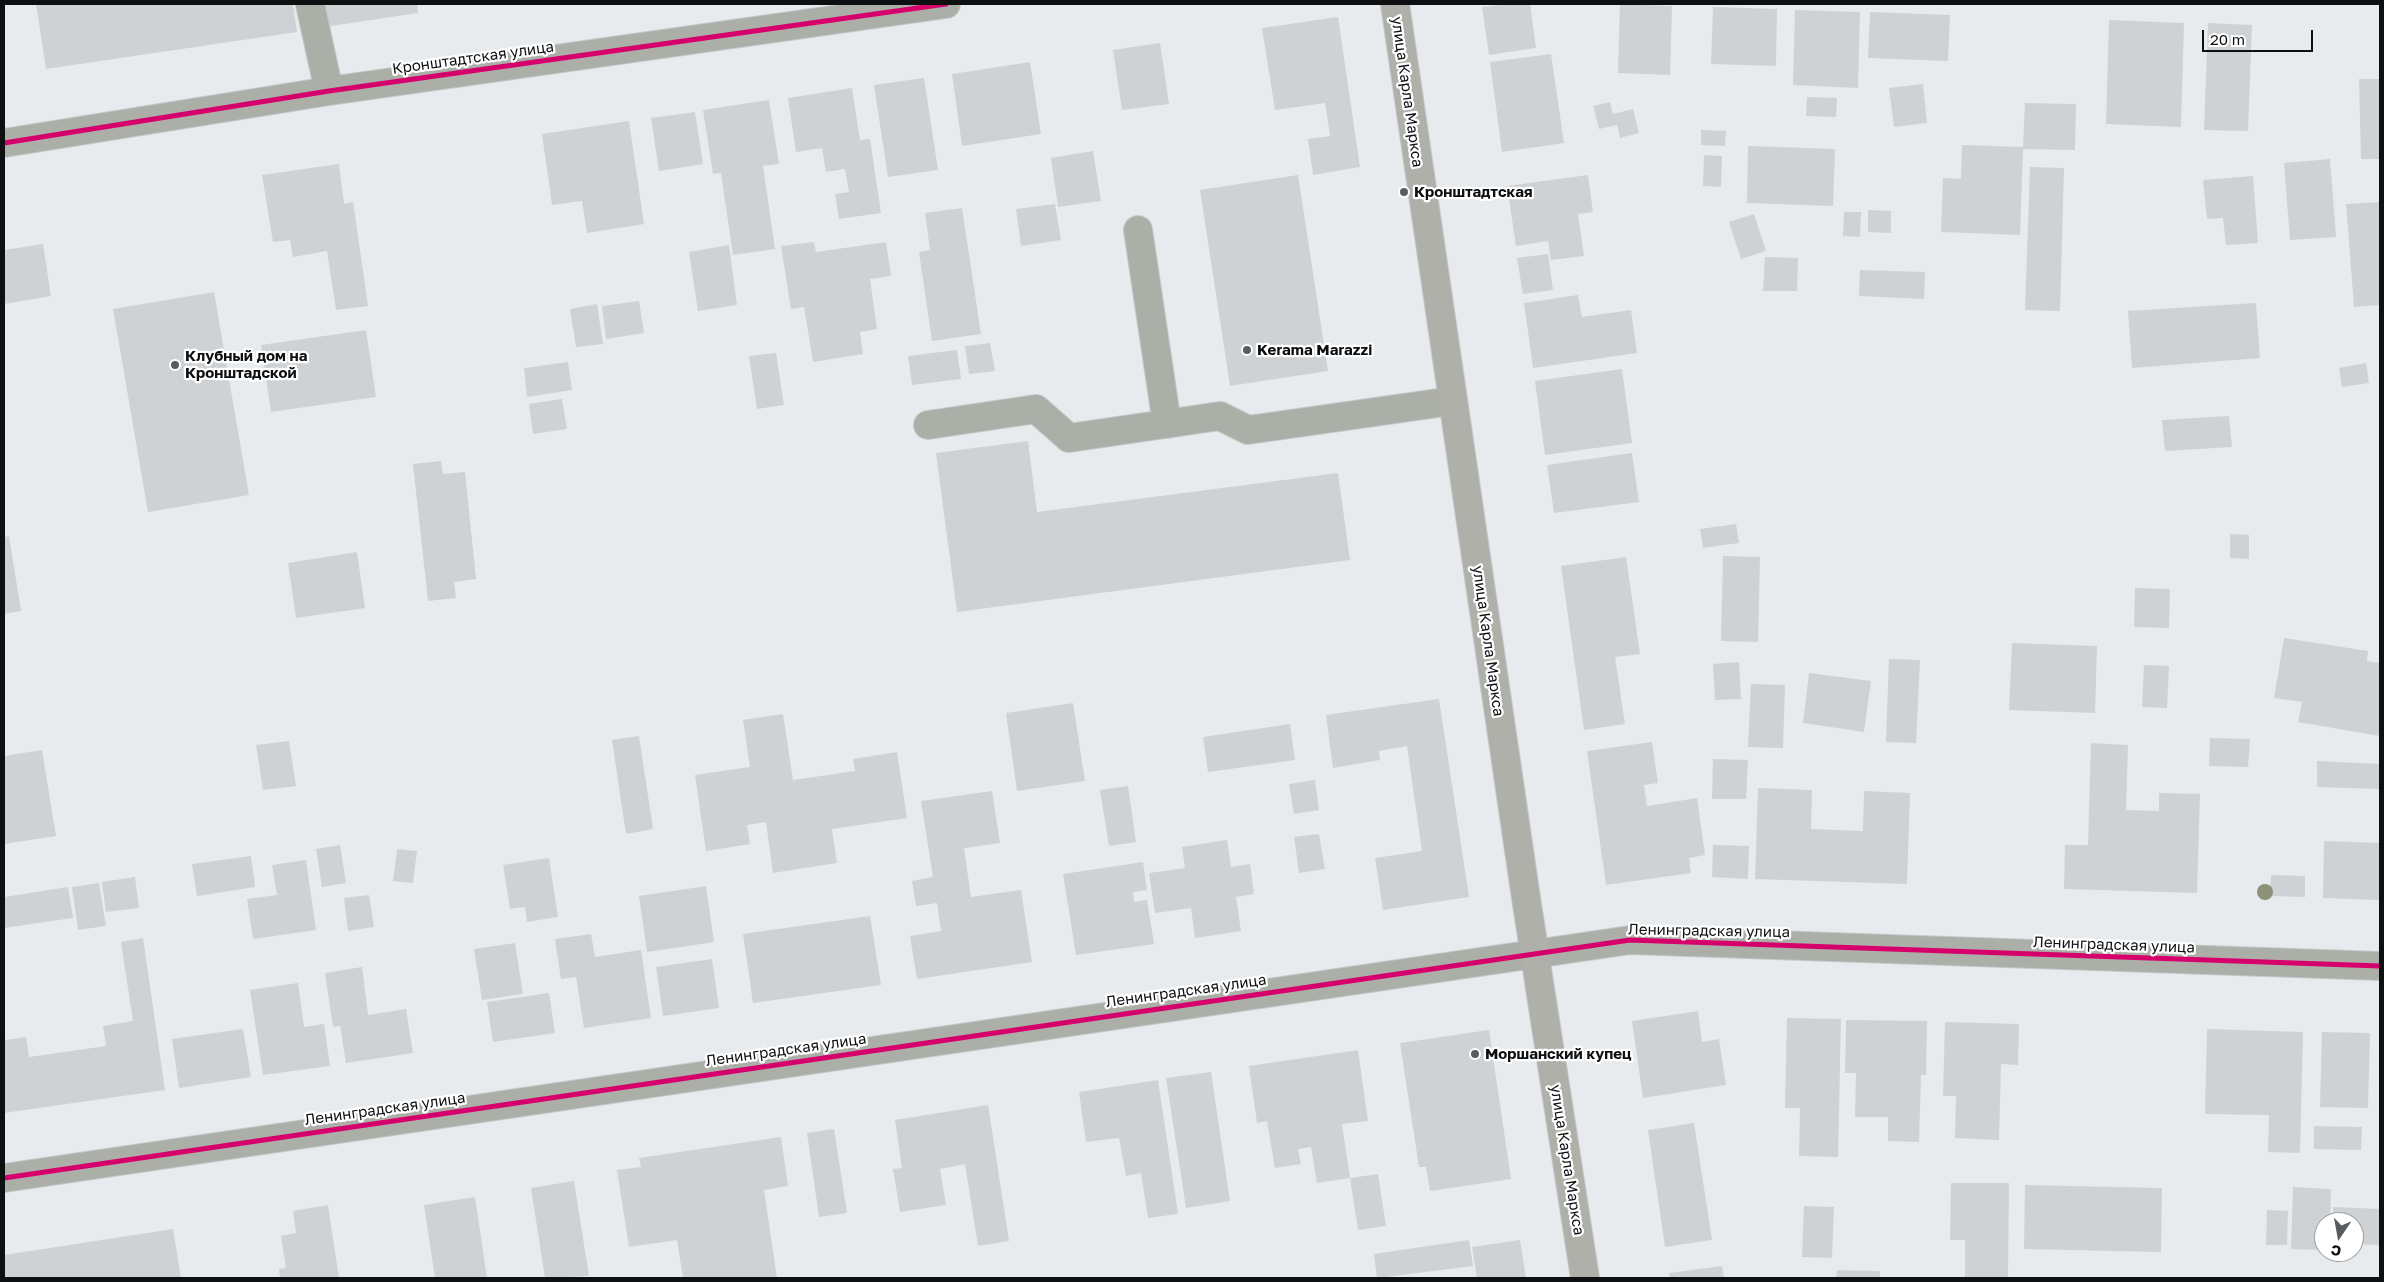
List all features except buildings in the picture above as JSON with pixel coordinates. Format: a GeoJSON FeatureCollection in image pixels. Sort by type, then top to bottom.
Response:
{"type":"FeatureCollection","features":[{"type":"Feature","properties":{"kind":"main road","name":"улица Карла Маркса"},"geometry":{"type":"LineString","coordinates":[[1395,4],[1534,953],[1585,1278]]}},
{"type":"Feature","properties":{"kind":"street"},"geometry":{"type":"LineString","coordinates":[[310,4],[329,91]]}},
{"type":"Feature","properties":{"kind":"street","name":"Кронштадтская улица"},"geometry":{"type":"LineString","coordinates":[[4,143],[329,91],[946,4]]}},
{"type":"Feature","properties":{"kind":"street"},"geometry":{"type":"LineString","coordinates":[[1138,230],[1167,424]]}},
{"type":"Feature","properties":{"kind":"street"},"geometry":{"type":"LineString","coordinates":[[928,425],[1036,409],[1069,438],[1220,416],[1248,430],[1452,401]]}},
{"type":"Feature","properties":{"kind":"street","name":"Ленинградская улица"},"geometry":{"type":"LineString","coordinates":[[4,1178],[1630,940],[2380,966]]}},
{"type":"Feature","properties":{"kind":"cycle path"},"geometry":{"type":"LineString","coordinates":[[4,143],[329,91],[946,4]]}},
{"type":"Feature","properties":{"kind":"cycle path"},"geometry":{"type":"LineString","coordinates":[[4,1178],[1630,940],[2380,966]]}},
{"type":"Feature","properties":{"kind":"place","name":"Кронштадтская"},"geometry":{"type":"Point","coordinates":[1404,192]}},
{"type":"Feature","properties":{"kind":"place","name":"Kerama Marazzi"},"geometry":{"type":"Point","coordinates":[1247,350]}},
{"type":"Feature","properties":{"kind":"place","name":"Клубный дом на Кронштадской"},"geometry":{"type":"Point","coordinates":[175,365]}},
{"type":"Feature","properties":{"kind":"place","name":"Моршанский купец"},"geometry":{"type":"Point","coordinates":[1475,1054]}}]}
